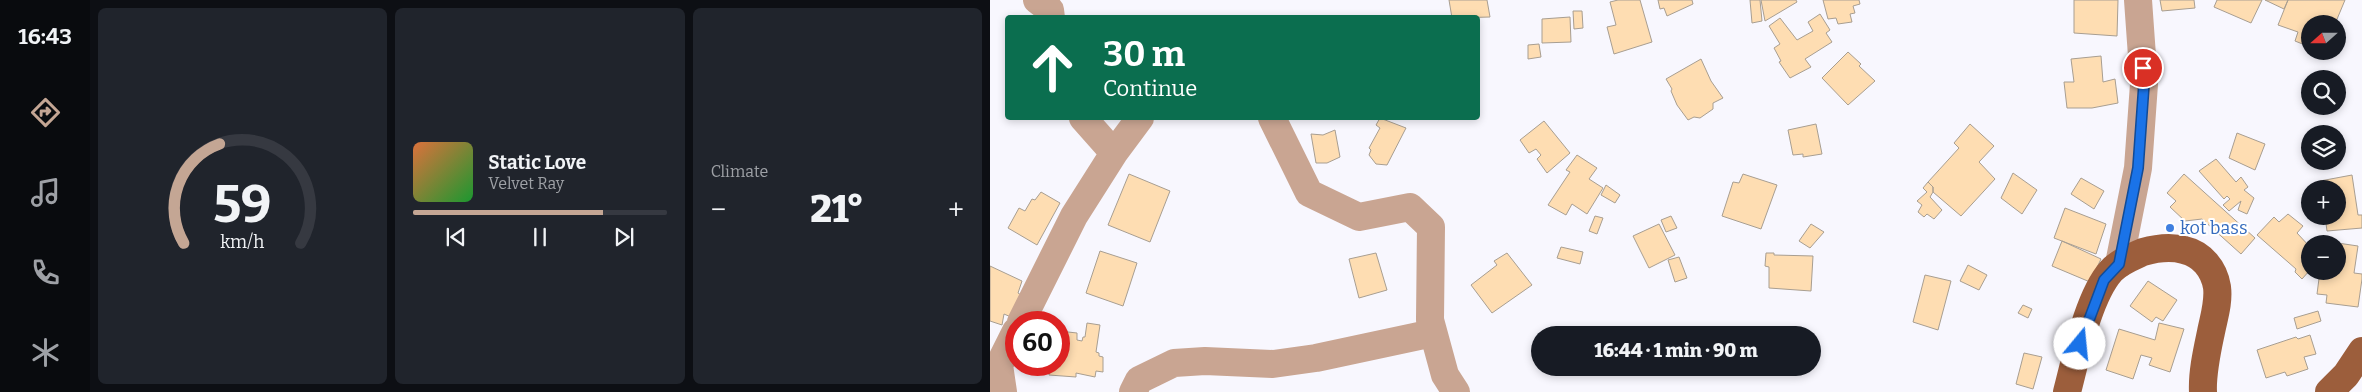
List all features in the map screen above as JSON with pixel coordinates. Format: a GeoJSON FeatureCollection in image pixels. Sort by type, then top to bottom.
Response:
{"type":"FeatureCollection","features":[{"type":"Feature","properties":{"kind":"main road"},"geometry":{"type":"LineString","coordinates":[[2067,392],[2084,328],[2104,280],[2119,264],[2153,249],[2173,248],[2197,254],[2212,271],[2217,288],[2217,305],[2210,333],[2203,392]]}},
{"type":"Feature","properties":{"kind":"main road"},"geometry":{"type":"LineString","coordinates":[[2329,392],[2359,360]]}},
{"type":"Feature","properties":{"kind":"street"},"geometry":{"type":"LineString","coordinates":[[1037,0],[1050,10],[1051,15]]}},
{"type":"Feature","properties":{"kind":"street"},"geometry":{"type":"LineString","coordinates":[[2119,264],[2138,168],[2144,84],[2138,0]]}},
{"type":"Feature","properties":{"kind":"street"},"geometry":{"type":"LineString","coordinates":[[1085,120],[1114,153]]}},
{"type":"Feature","properties":{"kind":"street"},"geometry":{"type":"LineString","coordinates":[[1026,311],[1074,216],[1114,153],[1139,120]]}},
{"type":"Feature","properties":{"kind":"street"},"geometry":{"type":"LineString","coordinates":[[1273,120],[1309,193],[1359,217],[1410,207],[1430,227],[1430,320],[1445,375],[1456,392]]}},
{"type":"Feature","properties":{"kind":"street"},"geometry":{"type":"LineString","coordinates":[[1133,392],[1139,380],[1174,363],[1205,361],[1273,364],[1316,358],[1433,333]]}},
{"type":"Feature","properties":{"kind":"street"},"geometry":{"type":"LineString","coordinates":[[1004,392],[999,365],[1005,353]]}},
{"type":"Feature","properties":{"kind":"building"},"geometry":{"type":"Polygon","coordinates":[[[1449,0],[1487,0],[1490,17],[1480,17],[1480,15],[1452,15],[1449,0]]]}},
{"type":"Feature","properties":{"kind":"building"},"geometry":{"type":"Polygon","coordinates":[[[1640,0],[1652,42],[1614,54],[1607,27],[1616,25],[1610,2],[1640,0]]]}},
{"type":"Feature","properties":{"kind":"building"},"geometry":{"type":"Polygon","coordinates":[[[1658,0],[1692,0],[1693,4],[1667,16],[1664,8],[1660,9],[1658,0]]]}},
{"type":"Feature","properties":{"kind":"building"},"geometry":{"type":"Polygon","coordinates":[[[1750,0],[1760,0],[1762,21],[1752,23],[1750,0]]]}},
{"type":"Feature","properties":{"kind":"building"},"geometry":{"type":"Polygon","coordinates":[[[1761,0],[1796,0],[1797,2],[1765,21],[1761,0]]]}},
{"type":"Feature","properties":{"kind":"building"},"geometry":{"type":"Polygon","coordinates":[[[1823,0],[1859,0],[1860,4],[1853,6],[1855,13],[1850,14],[1852,22],[1838,24],[1836,18],[1828,19],[1823,0]]]}},
{"type":"Feature","properties":{"kind":"building"},"geometry":{"type":"Polygon","coordinates":[[[2074,0],[2118,0],[2117,36],[2074,33],[2074,0]]]}},
{"type":"Feature","properties":{"kind":"building"},"geometry":{"type":"Polygon","coordinates":[[[2160,0],[2194,0],[2195,8],[2162,11],[2160,0]]]}},
{"type":"Feature","properties":{"kind":"building"},"geometry":{"type":"Polygon","coordinates":[[[2217,0],[2262,0],[2251,23],[2214,7],[2217,0]]]}},
{"type":"Feature","properties":{"kind":"building"},"geometry":{"type":"Polygon","coordinates":[[[2265,0],[2288,0],[2284,9],[2265,0]]]}},
{"type":"Feature","properties":{"kind":"building"},"geometry":{"type":"Polygon","coordinates":[[[2288,0],[2345,0],[2339,15],[2301,15],[2301,43],[2295,41],[2298,32],[2278,25],[2288,0]]]}},
{"type":"Feature","properties":{"kind":"building"},"geometry":{"type":"Polygon","coordinates":[[[1573,11],[1582,11],[1583,28],[1574,29],[1573,11]]]}},
{"type":"Feature","properties":{"kind":"building"},"geometry":{"type":"Polygon","coordinates":[[[1820,14],[1830,30],[1826,33],[1832,42],[1805,59],[1811,67],[1790,78],[1779,62],[1781,61],[1774,48],[1780,44],[1769,26],[1780,18],[1797,40],[1813,31],[1808,22],[1820,14]]]}},
{"type":"Feature","properties":{"kind":"building"},"geometry":{"type":"Polygon","coordinates":[[[1570,17],[1571,42],[1542,43],[1542,19],[1570,17]]]}},
{"type":"Feature","properties":{"kind":"building"},"geometry":{"type":"Polygon","coordinates":[[[1539,44],[1541,57],[1528,59],[1528,45],[1539,44]]]}},
{"type":"Feature","properties":{"kind":"building"},"geometry":{"type":"Polygon","coordinates":[[[1848,52],[1875,81],[1848,105],[1822,78],[1848,52]]]}},
{"type":"Feature","properties":{"kind":"building"},"geometry":{"type":"Polygon","coordinates":[[[2101,56],[2103,82],[2115,79],[2118,103],[2092,108],[2067,108],[2064,82],[2074,82],[2071,59],[2101,56]]]}},
{"type":"Feature","properties":{"kind":"building"},"geometry":{"type":"Polygon","coordinates":[[[1701,59],[1711,81],[1723,98],[1713,103],[1713,109],[1700,118],[1694,117],[1688,120],[1677,105],[1671,91],[1672,89],[1666,79],[1701,59]]]}},
{"type":"Feature","properties":{"kind":"building"},"geometry":{"type":"Polygon","coordinates":[[[1379,120],[1385,120],[1406,128],[1387,165],[1376,164],[1369,155],[1371,150],[1369,148],[1380,128],[1376,125],[1379,120]]]}},
{"type":"Feature","properties":{"kind":"building"},"geometry":{"type":"Polygon","coordinates":[[[1544,121],[1570,153],[1547,173],[1537,159],[1541,155],[1536,149],[1529,153],[1520,140],[1544,121]]]}},
{"type":"Feature","properties":{"kind":"building"},"geometry":{"type":"Polygon","coordinates":[[[1816,124],[1822,154],[1803,157],[1803,154],[1793,155],[1788,130],[1816,124]]]}},
{"type":"Feature","properties":{"kind":"building"},"geometry":{"type":"Polygon","coordinates":[[[1970,124],[1994,146],[1979,162],[1995,179],[1961,216],[1933,192],[1933,187],[1928,182],[1959,148],[1954,143],[1970,124]]]}},
{"type":"Feature","properties":{"kind":"building"},"geometry":{"type":"Polygon","coordinates":[[[1335,130],[1340,157],[1327,163],[1316,163],[1311,134],[1323,135],[1335,130]]]}},
{"type":"Feature","properties":{"kind":"building"},"geometry":{"type":"Polygon","coordinates":[[[2237,133],[2265,144],[2255,170],[2229,158],[2237,133]]]}},
{"type":"Feature","properties":{"kind":"building"},"geometry":{"type":"Polygon","coordinates":[[[1577,155],[1597,168],[1589,179],[1603,188],[1587,214],[1572,204],[1566,215],[1548,205],[1570,172],[1566,170],[1577,155]]]}},
{"type":"Feature","properties":{"kind":"building"},"geometry":{"type":"Polygon","coordinates":[[[2216,159],[2236,182],[2241,177],[2248,187],[2244,190],[2254,198],[2247,214],[2238,210],[2241,201],[2229,211],[2223,205],[2230,199],[2227,196],[2224,199],[2199,171],[2216,159]]]}},
{"type":"Feature","properties":{"kind":"building"},"geometry":{"type":"Polygon","coordinates":[[[2013,173],[2037,190],[2022,214],[2001,198],[2013,173]]]}},
{"type":"Feature","properties":{"kind":"building"},"geometry":{"type":"Polygon","coordinates":[[[1129,174],[1170,191],[1150,242],[1108,225],[1129,174]]]}},
{"type":"Feature","properties":{"kind":"building"},"geometry":{"type":"Polygon","coordinates":[[[1743,174],[1777,185],[1761,229],[1722,216],[1733,182],[1739,183],[1743,174]]]}},
{"type":"Feature","properties":{"kind":"building"},"geometry":{"type":"Polygon","coordinates":[[[2184,174],[2255,238],[2241,254],[2202,219],[2185,221],[2170,207],[2176,201],[2167,193],[2184,174]]]}},
{"type":"Feature","properties":{"kind":"building"},"geometry":{"type":"Polygon","coordinates":[[[2352,175],[2358,215],[2362,215],[2362,228],[2327,231],[2326,225],[2346,225],[2346,180],[2325,180],[2352,175]]]}},
{"type":"Feature","properties":{"kind":"building"},"geometry":{"type":"Polygon","coordinates":[[[2081,178],[2104,191],[2094,209],[2071,194],[2081,178]]]}},
{"type":"Feature","properties":{"kind":"building"},"geometry":{"type":"Polygon","coordinates":[[[1928,182],[1933,187],[1930,197],[1942,210],[1934,219],[1927,214],[1924,217],[1918,212],[1922,205],[1917,201],[1927,192],[1923,188],[1928,182]]]}},
{"type":"Feature","properties":{"kind":"building"},"geometry":{"type":"Polygon","coordinates":[[[1606,185],[1620,195],[1615,203],[1601,195],[1606,185]]]}},
{"type":"Feature","properties":{"kind":"building"},"geometry":{"type":"Polygon","coordinates":[[[1041,192],[1060,203],[1037,245],[1008,228],[1019,208],[1025,211],[1032,199],[1035,200],[1041,192]]]}},
{"type":"Feature","properties":{"kind":"building"},"geometry":{"type":"Polygon","coordinates":[[[2065,208],[2106,224],[2096,254],[2054,238],[2065,208]]]}},
{"type":"Feature","properties":{"kind":"building"},"geometry":{"type":"Polygon","coordinates":[[[2288,214],[2303,226],[2297,233],[2301,237],[2301,278],[2295,272],[2296,269],[2257,235],[2274,217],[2279,222],[2288,214]]]}},
{"type":"Feature","properties":{"kind":"building"},"geometry":{"type":"Polygon","coordinates":[[[1595,216],[1603,218],[1597,234],[1589,231],[1595,216]]]}},
{"type":"Feature","properties":{"kind":"building"},"geometry":{"type":"Polygon","coordinates":[[[1671,216],[1677,228],[1666,232],[1661,220],[1671,216]]]}},
{"type":"Feature","properties":{"kind":"building"},"geometry":{"type":"Polygon","coordinates":[[[1659,224],[1675,255],[1649,268],[1633,236],[1659,224]]]}},
{"type":"Feature","properties":{"kind":"building"},"geometry":{"type":"Polygon","coordinates":[[[1811,224],[1824,232],[1810,248],[1799,241],[1811,224]]]}},
{"type":"Feature","properties":{"kind":"building"},"geometry":{"type":"Polygon","coordinates":[[[2062,241],[2101,259],[2090,282],[2052,266],[2062,241]]]}},
{"type":"Feature","properties":{"kind":"building"},"geometry":{"type":"Polygon","coordinates":[[[2346,244],[2358,246],[2354,273],[2362,274],[2362,279],[2358,307],[2326,303],[2327,295],[2317,294],[2319,280],[2346,280],[2346,244]]]}},
{"type":"Feature","properties":{"kind":"building"},"geometry":{"type":"Polygon","coordinates":[[[1561,247],[1583,252],[1580,264],[1557,258],[1561,247]]]}},
{"type":"Feature","properties":{"kind":"building"},"geometry":{"type":"Polygon","coordinates":[[[1100,251],[1137,263],[1123,306],[1086,293],[1100,251]]]}},
{"type":"Feature","properties":{"kind":"building"},"geometry":{"type":"Polygon","coordinates":[[[1376,253],[1387,290],[1359,298],[1349,259],[1376,253]]]}},
{"type":"Feature","properties":{"kind":"building"},"geometry":{"type":"Polygon","coordinates":[[[1507,253],[1532,285],[1492,313],[1471,285],[1497,265],[1494,261],[1507,253]]]}},
{"type":"Feature","properties":{"kind":"building"},"geometry":{"type":"Polygon","coordinates":[[[1766,253],[1813,256],[1811,291],[1769,288],[1769,267],[1765,266],[1766,253]]]}},
{"type":"Feature","properties":{"kind":"building"},"geometry":{"type":"Polygon","coordinates":[[[1679,257],[1687,278],[1675,282],[1668,260],[1679,257]]]}},
{"type":"Feature","properties":{"kind":"building"},"geometry":{"type":"Polygon","coordinates":[[[1968,265],[1987,275],[1979,290],[1960,281],[1968,265]]]}},
{"type":"Feature","properties":{"kind":"building"},"geometry":{"type":"Polygon","coordinates":[[[990,266],[1022,281],[1018,293],[1021,295],[1014,311],[1005,311],[1002,325],[990,321],[990,266]]]}},
{"type":"Feature","properties":{"kind":"building"},"geometry":{"type":"Polygon","coordinates":[[[1925,275],[1951,281],[1938,330],[1913,322],[1925,275]]]}},
{"type":"Feature","properties":{"kind":"building"},"geometry":{"type":"Polygon","coordinates":[[[2148,281],[2177,300],[2163,321],[2156,317],[2152,322],[2130,306],[2148,281]]]}},
{"type":"Feature","properties":{"kind":"building"},"geometry":{"type":"Polygon","coordinates":[[[2023,305],[2032,309],[2028,318],[2018,313],[2023,305]]]}},
{"type":"Feature","properties":{"kind":"building"},"geometry":{"type":"Polygon","coordinates":[[[2318,311],[2321,321],[2297,329],[2294,318],[2318,311]]]}},
{"type":"Feature","properties":{"kind":"building"},"geometry":{"type":"Polygon","coordinates":[[[1087,323],[1100,325],[1096,352],[1099,353],[1099,356],[1103,357],[1103,372],[1096,371],[1095,377],[1076,373],[1076,377],[1062,376],[1070,376],[1070,332],[1077,333],[1077,340],[1082,341],[1083,337],[1085,337],[1087,323]]]}},
{"type":"Feature","properties":{"kind":"building"},"geometry":{"type":"Polygon","coordinates":[[[2159,323],[2184,329],[2170,372],[2149,365],[2152,358],[2141,355],[2133,379],[2106,370],[2119,329],[2155,340],[2159,323]]]}},
{"type":"Feature","properties":{"kind":"building"},"geometry":{"type":"Polygon","coordinates":[[[2310,335],[2316,354],[2304,357],[2308,369],[2287,376],[2285,372],[2266,378],[2257,350],[2296,337],[2298,339],[2310,335]]]}},
{"type":"Feature","properties":{"kind":"building"},"geometry":{"type":"Polygon","coordinates":[[[2024,353],[2042,357],[2033,389],[2016,384],[2024,353]]]}},
{"type":"Feature","properties":{"kind":"place","name":"kot bass"},"geometry":{"type":"Point","coordinates":[2170,228]}},
{"type":"Feature","properties":{"kind":"route"},"geometry":{"type":"LineString","coordinates":[[2080,344],[2084,328],[2104,280],[2111,270],[2119,264],[2138,168],[2144,84],[2143,68]]}}]}
